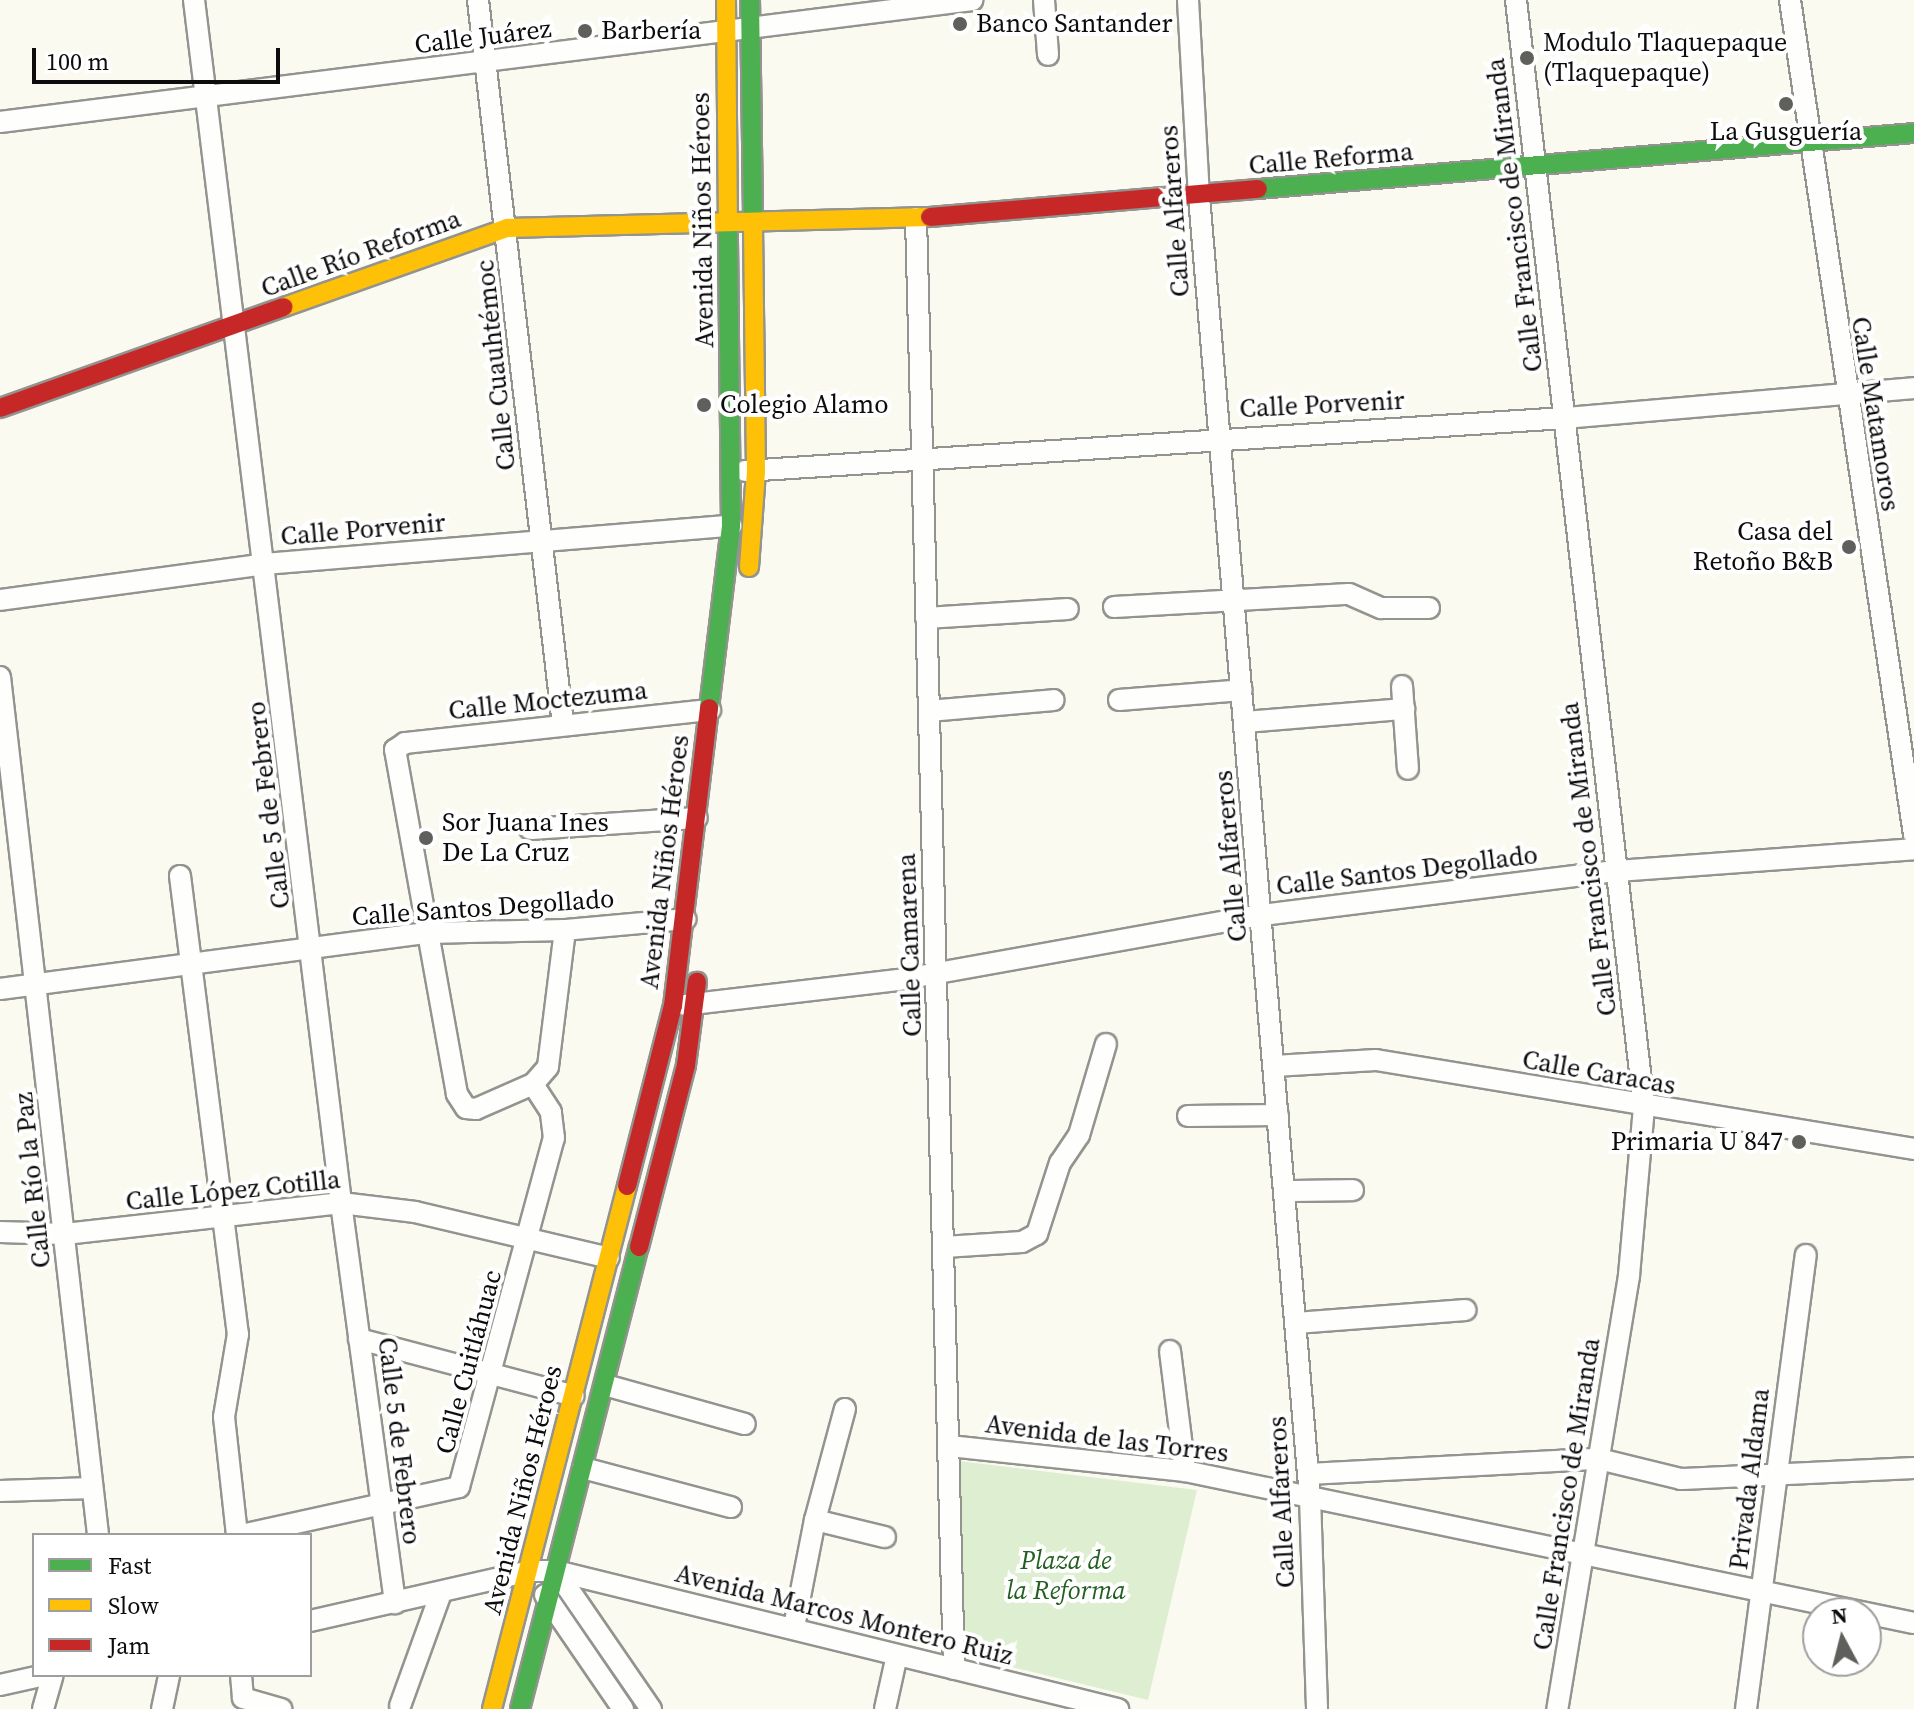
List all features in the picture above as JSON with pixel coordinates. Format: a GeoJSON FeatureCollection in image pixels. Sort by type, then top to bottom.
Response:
{"type":"FeatureCollection","features":[{"type":"Feature","properties":{"kind":"main road","name":"Avenida Niños Héroes"},"geometry":{"type":"LineString","coordinates":[[492,1709],[673,1006],[685,919],[731,526],[733,472],[726,0]]}},
{"type":"Feature","properties":{"kind":"main road","name":"Avenida Niños Héroes"},"geometry":{"type":"LineString","coordinates":[[747,584],[756,471],[750,0]]}},
{"type":"Feature","properties":{"kind":"main road","name":"Calle Reforma"},"geometry":{"type":"LineString","coordinates":[[752,223],[916,218],[1199,197],[1914,133]]}},
{"type":"Feature","properties":{"kind":"main road","name":"Calle Río Reforma"},"geometry":{"type":"LineString","coordinates":[[0,408],[507,228],[752,223]]}},
{"type":"Feature","properties":{"kind":"main road","name":"Avenida Niños Héroes"},"geometry":{"type":"LineString","coordinates":[[520,1709],[686,1065],[701,956]]}},
{"type":"Feature","properties":{"kind":"street","name":"Calle 5 de Febrero"},"geometry":{"type":"LineString","coordinates":[[194,0],[341,1203],[379,1506],[395,1603]]}},
{"type":"Feature","properties":{"kind":"street","name":"Calle Cuauhtémoc"},"geometry":{"type":"LineString","coordinates":[[478,0],[563,725]]}},
{"type":"Feature","properties":{"kind":"street","name":"Calle Juárez"},"geometry":{"type":"LineString","coordinates":[[0,122],[750,31],[972,0]]}},
{"type":"Feature","properties":{"kind":"street"},"geometry":{"type":"LineString","coordinates":[[1044,0],[1048,55]]}},
{"type":"Feature","properties":{"kind":"street","name":"Calle Alfareros"},"geometry":{"type":"LineString","coordinates":[[1188,0],[1199,197],[1310,1497],[1317,1709]]}},
{"type":"Feature","properties":{"kind":"street","name":"Calle Francisco de Miranda"},"geometry":{"type":"LineString","coordinates":[[1516,0],[1644,1107],[1629,1276],[1557,1709]]}},
{"type":"Feature","properties":{"kind":"street","name":"Calle Matamoros"},"geometry":{"type":"LineString","coordinates":[[1790,0],[1845,393],[1914,835]]}},
{"type":"Feature","properties":{"kind":"street","name":"Calle Camarena"},"geometry":{"type":"LineString","coordinates":[[916,218],[954,1669]]}},
{"type":"Feature","properties":{"kind":"street","name":"Calle Porvenir"},"geometry":{"type":"LineString","coordinates":[[733,472],[1219,437],[1565,418],[1914,388]]}},
{"type":"Feature","properties":{"kind":"street","name":"Calle Porvenir"},"geometry":{"type":"LineString","coordinates":[[0,600],[265,564],[731,526]]}},
{"type":"Feature","properties":{"kind":"street"},"geometry":{"type":"LineString","coordinates":[[1114,607],[1349,594],[1381,608],[1429,608]]}},
{"type":"Feature","properties":{"kind":"street"},"geometry":{"type":"LineString","coordinates":[[926,618],[1068,609]]}},
{"type":"Feature","properties":{"kind":"street","name":"Calle Río la Paz"},"geometry":{"type":"LineString","coordinates":[[0,677],[38,984],[98,1533]]}},
{"type":"Feature","properties":{"kind":"street"},"geometry":{"type":"LineString","coordinates":[[1402,686],[1408,769]]}},
{"type":"Feature","properties":{"kind":"street"},"geometry":{"type":"LineString","coordinates":[[1119,700],[1242,690]]}},
{"type":"Feature","properties":{"kind":"street"},"geometry":{"type":"LineString","coordinates":[[929,711],[1054,700]]}},
{"type":"Feature","properties":{"kind":"street"},"geometry":{"type":"LineString","coordinates":[[1245,722],[1404,709]]}},
{"type":"Feature","properties":{"kind":"street","name":"Calle Moctezuma"},"geometry":{"type":"LineString","coordinates":[[428,933],[395,750],[405,743],[710,710]]}},
{"type":"Feature","properties":{"kind":"street"},"geometry":{"type":"LineString","coordinates":[[530,829],[697,818]]}},
{"type":"Feature","properties":{"kind":"street","name":"Calle Santos Degollado"},"geometry":{"type":"LineString","coordinates":[[673,1006],[899,980],[936,969],[1262,915],[1617,871],[1914,849]]}},
{"type":"Feature","properties":{"kind":"street"},"geometry":{"type":"LineString","coordinates":[[180,876],[238,1334],[224,1417],[239,1533]]}},
{"type":"Feature","properties":{"kind":"street","name":"Calle Santos Degollado"},"geometry":{"type":"LineString","coordinates":[[0,989],[192,961],[428,933],[565,930],[685,919]]}},
{"type":"Feature","properties":{"kind":"street"},"geometry":{"type":"LineString","coordinates":[[428,933],[460,1102],[476,1109],[533,1084],[548,1067],[565,930]]}},
{"type":"Feature","properties":{"kind":"street"},"geometry":{"type":"LineString","coordinates":[[944,1247],[1022,1242],[1037,1234],[1060,1163],[1079,1135],[1106,1044]]}},
{"type":"Feature","properties":{"kind":"street","name":"Calle Caracas"},"geometry":{"type":"LineString","coordinates":[[1274,1066],[1376,1060],[1644,1107],[1914,1149]]}},
{"type":"Feature","properties":{"kind":"street","name":"Calle Cuitláhuac"},"geometry":{"type":"LineString","coordinates":[[249,1533],[459,1487],[494,1373],[555,1125],[533,1084]]}},
{"type":"Feature","properties":{"kind":"street"},"geometry":{"type":"LineString","coordinates":[[1188,1116],[1278,1115]]}},
{"type":"Feature","properties":{"kind":"street"},"geometry":{"type":"LineString","coordinates":[[1285,1191],[1353,1190]]}},
{"type":"Feature","properties":{"kind":"street","name":"Calle López Cotilla"},"geometry":{"type":"LineString","coordinates":[[0,1232],[65,1234],[341,1203],[415,1212],[530,1236],[609,1258]]}},
{"type":"Feature","properties":{"kind":"street","name":"Privada Aldama"},"geometry":{"type":"LineString","coordinates":[[1746,1709],[1763,1591],[1774,1471],[1806,1255]]}},
{"type":"Feature","properties":{"kind":"street"},"geometry":{"type":"LineString","coordinates":[[1296,1323],[1466,1310]]}},
{"type":"Feature","properties":{"kind":"street"},"geometry":{"type":"LineString","coordinates":[[359,1339],[574,1396]]}},
{"type":"Feature","properties":{"kind":"street"},"geometry":{"type":"LineString","coordinates":[[1170,1351],[1185,1471]]}},
{"type":"Feature","properties":{"kind":"street"},"geometry":{"type":"LineString","coordinates":[[605,1385],[745,1424]]}},
{"type":"Feature","properties":{"kind":"street"},"geometry":{"type":"LineString","coordinates":[[794,1627],[815,1520],[845,1409]]}},
{"type":"Feature","properties":{"kind":"street","name":"Avenida de las Torres"},"geometry":{"type":"LineString","coordinates":[[950,1446],[1185,1471],[1914,1623]]}},
{"type":"Feature","properties":{"kind":"street"},"geometry":{"type":"LineString","coordinates":[[1308,1474],[1599,1459],[1681,1479],[1774,1471],[1914,1468]]}},
{"type":"Feature","properties":{"kind":"street"},"geometry":{"type":"LineString","coordinates":[[583,1468],[731,1507]]}},
{"type":"Feature","properties":{"kind":"street"},"geometry":{"type":"LineString","coordinates":[[0,1491],[92,1488]]}},
{"type":"Feature","properties":{"kind":"street"},"geometry":{"type":"LineString","coordinates":[[815,1520],[885,1537]]}},
{"type":"Feature","properties":{"kind":"street"},"geometry":{"type":"LineString","coordinates":[[530,1571],[623,1709]]}},
{"type":"Feature","properties":{"kind":"street","name":"Avenida Marcos Montero Ruiz"},"geometry":{"type":"LineString","coordinates":[[312,1621],[530,1571],[556,1571],[1118,1709]]}},
{"type":"Feature","properties":{"kind":"street"},"geometry":{"type":"LineString","coordinates":[[556,1571],[651,1709]]}},
{"type":"Feature","properties":{"kind":"street"},"geometry":{"type":"LineString","coordinates":[[400,1706],[441,1593]]}},
{"type":"Feature","properties":{"kind":"street"},"geometry":{"type":"LineString","coordinates":[[885,1709],[897,1655]]}},
{"type":"Feature","properties":{"kind":"street"},"geometry":{"type":"LineString","coordinates":[[0,1685],[36,1677]]}},
{"type":"Feature","properties":{"kind":"street"},"geometry":{"type":"LineString","coordinates":[[43,1709],[52,1677]]}},
{"type":"Feature","properties":{"kind":"street"},"geometry":{"type":"LineString","coordinates":[[162,1709],[169,1677]]}},
{"type":"Feature","properties":{"kind":"street"},"geometry":{"type":"LineString","coordinates":[[241,1677],[239,1691],[243,1698],[281,1709]]}},
{"type":"Feature","properties":{"kind":"green space","name":"Plaza de la Reforma"},"geometry":{"type":"Polygon","coordinates":[[[959,1461],[1197,1490],[1148,1700],[962,1655],[959,1461]]]}},
{"type":"Feature","properties":{"kind":"green space"},"geometry":{"type":"Polygon","coordinates":[[[571,1601],[647,1709],[623,1709],[555,1612],[571,1601]]]}},
{"type":"Feature","properties":{"kind":"traffic: fast"},"geometry":{"type":"LineString","coordinates":[[750,0],[753,224]]}},
{"type":"Feature","properties":{"kind":"traffic: fast"},"geometry":{"type":"LineString","coordinates":[[1258,189],[1914,133]]}},
{"type":"Feature","properties":{"kind":"traffic: fast"},"geometry":{"type":"LineString","coordinates":[[709,708],[731,526],[728,219]]}},
{"type":"Feature","properties":{"kind":"traffic: fast"},"geometry":{"type":"LineString","coordinates":[[520,1709],[639,1247]]}},
{"type":"Feature","properties":{"kind":"traffic: slow"},"geometry":{"type":"LineString","coordinates":[[726,0],[728,219]]}},
{"type":"Feature","properties":{"kind":"traffic: slow"},"geometry":{"type":"LineString","coordinates":[[284,307],[507,228],[930,217]]}},
{"type":"Feature","properties":{"kind":"traffic: slow"},"geometry":{"type":"LineString","coordinates":[[749,567],[756,471],[753,224]]}},
{"type":"Feature","properties":{"kind":"traffic: slow"},"geometry":{"type":"LineString","coordinates":[[492,1709],[627,1186]]}},
{"type":"Feature","properties":{"kind":"traffic: jam"},"geometry":{"type":"LineString","coordinates":[[930,217],[1258,189]]}},
{"type":"Feature","properties":{"kind":"traffic: jam"},"geometry":{"type":"LineString","coordinates":[[0,408],[284,307]]}},
{"type":"Feature","properties":{"kind":"traffic: jam"},"geometry":{"type":"LineString","coordinates":[[627,1186],[673,1006],[709,708]]}},
{"type":"Feature","properties":{"kind":"traffic: jam"},"geometry":{"type":"LineString","coordinates":[[639,1247],[686,1065],[697,982]]}},
{"type":"Feature","properties":{"kind":"place","name":"Banco Santander"},"geometry":{"type":"Point","coordinates":[960,24]}},
{"type":"Feature","properties":{"kind":"place","name":"Barbería"},"geometry":{"type":"Point","coordinates":[585,31]}},
{"type":"Feature","properties":{"kind":"place","name":"Modulo Tlaquepaque (Tlaquepaque)"},"geometry":{"type":"Point","coordinates":[1527,58]}},
{"type":"Feature","properties":{"kind":"place","name":"La Gusguería"},"geometry":{"type":"Point","coordinates":[1786,104]}},
{"type":"Feature","properties":{"kind":"place","name":"Colegio Alamo"},"geometry":{"type":"Point","coordinates":[704,405]}},
{"type":"Feature","properties":{"kind":"place","name":"Casa del Retoño B&B"},"geometry":{"type":"Point","coordinates":[1849,547]}},
{"type":"Feature","properties":{"kind":"place","name":"Sor Juana Ines De La Cruz"},"geometry":{"type":"Point","coordinates":[426,838]}},
{"type":"Feature","properties":{"kind":"place","name":"Primaria U 847"},"geometry":{"type":"Point","coordinates":[1799,1142]}}]}
